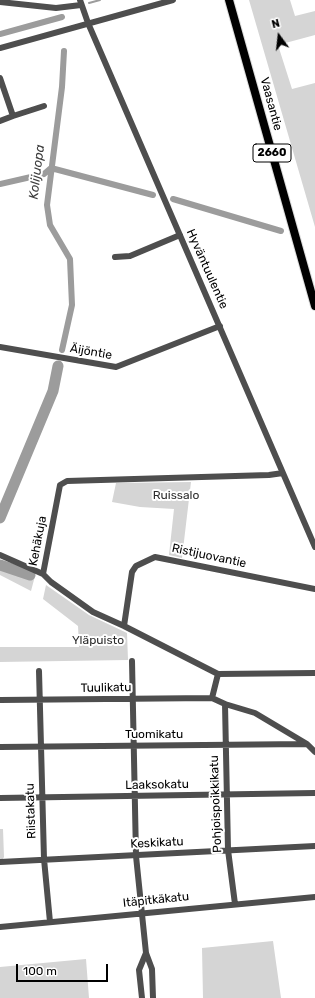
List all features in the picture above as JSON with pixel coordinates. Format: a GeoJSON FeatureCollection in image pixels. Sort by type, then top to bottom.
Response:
{"type":"FeatureCollection","features":[{"type":"Feature","properties":{"kind":"main road","name":"Vaasantie"},"geometry":{"type":"LineString","coordinates":[[229,0],[315,306]]}},
{"type":"Feature","properties":{"kind":"street"},"geometry":{"type":"LineString","coordinates":[[0,48],[173,0]]}},
{"type":"Feature","properties":{"kind":"street"},"geometry":{"type":"LineString","coordinates":[[0,2],[56,8],[81,2]]}},
{"type":"Feature","properties":{"kind":"street","name":"Hyväntuulentie"},"geometry":{"type":"LineString","coordinates":[[81,2],[88,23],[315,548]]}},
{"type":"Feature","properties":{"kind":"street"},"geometry":{"type":"LineString","coordinates":[[0,78],[13,116]]}},
{"type":"Feature","properties":{"kind":"street"},"geometry":{"type":"LineString","coordinates":[[0,121],[44,106]]}},
{"type":"Feature","properties":{"kind":"street"},"geometry":{"type":"LineString","coordinates":[[115,257],[130,256],[180,235]]}},
{"type":"Feature","properties":{"kind":"street","name":"Äijöntie"},"geometry":{"type":"LineString","coordinates":[[0,347],[116,367],[220,326]]}},
{"type":"Feature","properties":{"kind":"street","name":"Kehäkuja"},"geometry":{"type":"LineString","coordinates":[[283,473],[269,475],[67,480],[60,485],[43,574],[51,582],[93,612],[124,626],[218,674],[315,673]]}},
{"type":"Feature","properties":{"kind":"street"},"geometry":{"type":"LineString","coordinates":[[0,555],[43,574]]}},
{"type":"Feature","properties":{"kind":"street","name":"Ristijuovantie"},"geometry":{"type":"LineString","coordinates":[[124,626],[132,572],[136,566],[155,557],[315,589]]}},
{"type":"Feature","properties":{"kind":"street"},"geometry":{"type":"LineString","coordinates":[[132,661],[136,856],[146,953],[152,969],[153,998]]}},
{"type":"Feature","properties":{"kind":"street","name":"Riistakatu"},"geometry":{"type":"LineString","coordinates":[[39,671],[41,798],[44,859],[50,922]]}},
{"type":"Feature","properties":{"kind":"street"},"geometry":{"type":"LineString","coordinates":[[218,674],[212,698],[225,704],[256,713],[307,744],[315,752]]}},
{"type":"Feature","properties":{"kind":"street","name":"Tuulikatu"},"geometry":{"type":"LineString","coordinates":[[0,700],[212,698]]}},
{"type":"Feature","properties":{"kind":"street","name":"Pohjoispoikkikatu"},"geometry":{"type":"LineString","coordinates":[[225,704],[228,850],[235,904]]}},
{"type":"Feature","properties":{"kind":"street","name":"Tuomikatu"},"geometry":{"type":"LineString","coordinates":[[0,747],[307,744]]}},
{"type":"Feature","properties":{"kind":"street","name":"Laaksokatu"},"geometry":{"type":"LineString","coordinates":[[0,798],[227,796],[315,793]]}},
{"type":"Feature","properties":{"kind":"street","name":"Keskikatu"},"geometry":{"type":"LineString","coordinates":[[0,862],[315,846]]}},
{"type":"Feature","properties":{"kind":"street","name":"Itäpitkäkatu"},"geometry":{"type":"LineString","coordinates":[[0,927],[141,912],[315,897]]}},
{"type":"Feature","properties":{"kind":"street"},"geometry":{"type":"LineString","coordinates":[[142,998],[139,970],[146,953]]}},
{"type":"Feature","properties":{"kind":"green space"},"geometry":{"type":"Polygon","coordinates":[[[249,0],[290,0],[295,16],[315,11],[315,35],[278,45],[292,89],[315,83],[315,227],[249,0]]]}},
{"type":"Feature","properties":{"kind":"green space","name":"Ruissalo"},"geometry":{"type":"Polygon","coordinates":[[[191,482],[182,558],[169,555],[174,509],[140,507],[112,502],[116,483],[191,482]]]}},
{"type":"Feature","properties":{"kind":"green space"},"geometry":{"type":"Polygon","coordinates":[[[0,560],[35,576],[31,591],[0,575],[0,560]]]}},
{"type":"Feature","properties":{"kind":"green space","name":"Yläpuisto"},"geometry":{"type":"Polygon","coordinates":[[[46,585],[89,615],[127,633],[128,660],[0,662],[0,647],[79,647],[78,626],[43,599],[46,585]]]}},
{"type":"Feature","properties":{"kind":"green space"},"geometry":{"type":"Polygon","coordinates":[[[0,829],[3,829],[4,857],[0,864],[0,829]]]}},
{"type":"Feature","properties":{"kind":"green space"},"geometry":{"type":"Polygon","coordinates":[[[273,941],[281,998],[203,998],[202,948],[273,941]]]}},
{"type":"Feature","properties":{"kind":"green space"},"geometry":{"type":"Polygon","coordinates":[[[86,959],[89,998],[0,998],[0,967],[86,959]]]}},
{"type":"Feature","properties":{"kind":"waterway"},"geometry":{"type":"LineString","coordinates":[[89,3],[100,0]]}},
{"type":"Feature","properties":{"kind":"waterway"},"geometry":{"type":"LineString","coordinates":[[0,34],[62,17]]}},
{"type":"Feature","properties":{"kind":"waterway","name":"Kolijuopa"},"geometry":{"type":"LineString","coordinates":[[62,350],[72,305],[70,259],[50,225],[47,205],[62,87],[64,51]]}},
{"type":"Feature","properties":{"kind":"waterway"},"geometry":{"type":"LineString","coordinates":[[0,184],[44,174],[51,168],[153,195]]}},
{"type":"Feature","properties":{"kind":"waterway","name":"Kolijuopa"},"geometry":{"type":"LineString","coordinates":[[173,199],[281,231]]}},
{"type":"Feature","properties":{"kind":"waterway","name":"Kolijuopa"},"geometry":{"type":"LineString","coordinates":[[0,518],[53,391],[58,366]]}},
{"type":"Feature","properties":{"kind":"waterway"},"geometry":{"type":"LineString","coordinates":[[0,565],[30,575]]}}]}
